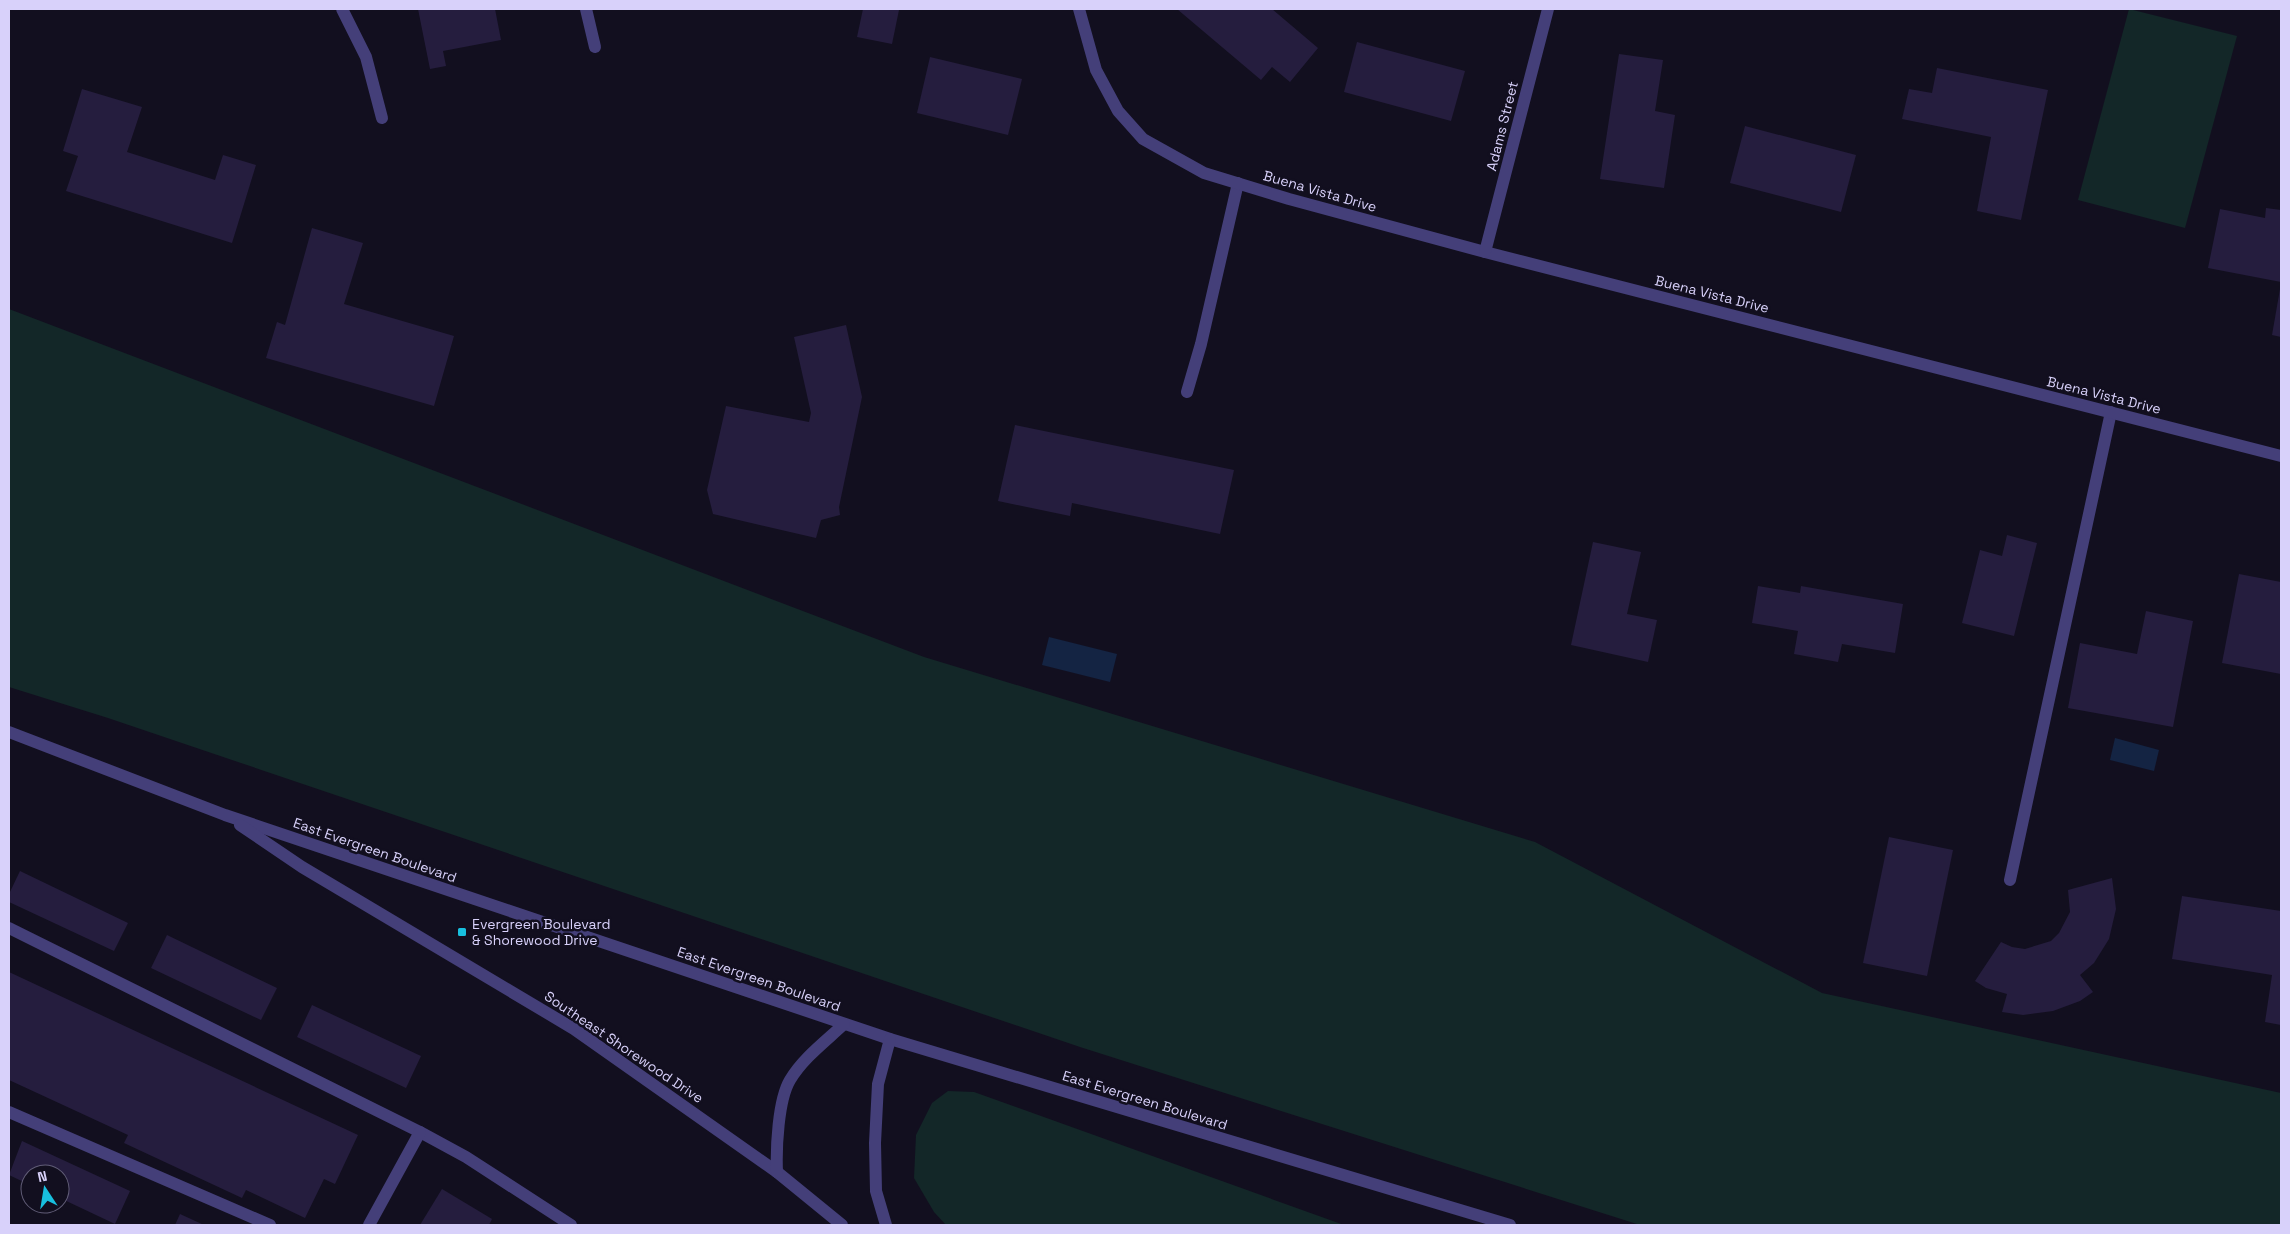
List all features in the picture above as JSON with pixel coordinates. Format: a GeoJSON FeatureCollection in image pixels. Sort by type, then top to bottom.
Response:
{"type":"FeatureCollection","features":[{"type":"Feature","properties":{"kind":"street"},"geometry":{"type":"LineString","coordinates":[[342,9],[366,57],[382,118]]}},
{"type":"Feature","properties":{"kind":"street"},"geometry":{"type":"LineString","coordinates":[[586,9],[595,47]]}},
{"type":"Feature","properties":{"kind":"street","name":"Buena Vista Drive"},"geometry":{"type":"LineString","coordinates":[[1079,9],[1096,70],[1118,111],[1143,139],[1204,173],[1289,199],[1485,252],[2281,456]]}},
{"type":"Feature","properties":{"kind":"street","name":"Adams Street"},"geometry":{"type":"LineString","coordinates":[[1485,252],[1548,9]]}},
{"type":"Feature","properties":{"kind":"street"},"geometry":{"type":"LineString","coordinates":[[1187,392],[1201,344],[1238,184]]}},
{"type":"Feature","properties":{"kind":"street"},"geometry":{"type":"LineString","coordinates":[[2010,880],[2111,412]]}},
{"type":"Feature","properties":{"kind":"street","name":"East Evergreen Boulevard"},"geometry":{"type":"LineString","coordinates":[[9,732],[225,815],[844,1024],[1510,1225]]}},
{"type":"Feature","properties":{"kind":"street","name":"Southeast Shorewood Drive"},"geometry":{"type":"LineString","coordinates":[[225,815],[302,868],[574,1029],[777,1172],[842,1225]]}},
{"type":"Feature","properties":{"kind":"street"},"geometry":{"type":"LineString","coordinates":[[9,928],[420,1132],[466,1157],[571,1225]]}},
{"type":"Feature","properties":{"kind":"street"},"geometry":{"type":"LineString","coordinates":[[777,1172],[776,1151],[779,1122],[789,1081],[802,1064],[844,1024]]}},
{"type":"Feature","properties":{"kind":"street"},"geometry":{"type":"LineString","coordinates":[[886,1225],[876,1191],[875,1143],[878,1084],[890,1039]]}},
{"type":"Feature","properties":{"kind":"street"},"geometry":{"type":"LineString","coordinates":[[9,1112],[270,1225]]}},
{"type":"Feature","properties":{"kind":"street"},"geometry":{"type":"LineString","coordinates":[[370,1225],[420,1132]]}},
{"type":"Feature","properties":{"kind":"green space"},"geometry":{"type":"Polygon","coordinates":[[[2129,9],[2237,36],[2185,228],[2078,200],[2129,9]]]}},
{"type":"Feature","properties":{"kind":"green space"},"geometry":{"type":"Polygon","coordinates":[[[9,309],[924,657],[1535,842],[1822,993],[2281,1093],[2281,1225],[1640,1225],[1080,1047],[108,718],[9,687],[9,309]]]}},
{"type":"Feature","properties":{"kind":"green space"},"geometry":{"type":"Polygon","coordinates":[[[948,1091],[974,1092],[1344,1225],[946,1225],[934,1212],[914,1178],[916,1135],[932,1103],[948,1091]]]}},
{"type":"Feature","properties":{"kind":"water"},"geometry":{"type":"Polygon","coordinates":[[[1049,637],[1117,654],[1110,682],[1042,665],[1049,637]]]}},
{"type":"Feature","properties":{"kind":"water"},"geometry":{"type":"Polygon","coordinates":[[[2115,738],[2159,750],[2154,771],[2110,760],[2115,738]]]}},
{"type":"Feature","properties":{"kind":"building"},"geometry":{"type":"Polygon","coordinates":[[[418,9],[495,9],[501,40],[443,51],[446,66],[430,69],[418,9]]]}},
{"type":"Feature","properties":{"kind":"building"},"geometry":{"type":"Polygon","coordinates":[[[863,9],[899,10],[892,44],[857,37],[863,9]]]}},
{"type":"Feature","properties":{"kind":"building"},"geometry":{"type":"Polygon","coordinates":[[[1177,9],[1272,9],[1318,48],[1290,82],[1272,67],[1261,80],[1177,9]]]}},
{"type":"Feature","properties":{"kind":"building"},"geometry":{"type":"Polygon","coordinates":[[[1357,42],[1465,71],[1451,121],[1344,92],[1357,42]]]}},
{"type":"Feature","properties":{"kind":"building"},"geometry":{"type":"Polygon","coordinates":[[[1619,54],[1663,60],[1655,111],[1675,115],[1664,188],[1600,179],[1619,54]]]}},
{"type":"Feature","properties":{"kind":"building"},"geometry":{"type":"Polygon","coordinates":[[[930,57],[1022,79],[1008,135],[917,113],[930,57]]]}},
{"type":"Feature","properties":{"kind":"building"},"geometry":{"type":"Polygon","coordinates":[[[1937,68],[2048,90],[2021,220],[1977,211],[1991,137],[1902,119],[1909,89],[1932,93],[1937,68]]]}},
{"type":"Feature","properties":{"kind":"building"},"geometry":{"type":"Polygon","coordinates":[[[82,89],[142,107],[127,152],[215,180],[223,155],[256,165],[232,243],[66,191],[78,156],[63,151],[82,89]]]}},
{"type":"Feature","properties":{"kind":"building"},"geometry":{"type":"Polygon","coordinates":[[[1745,126],[1856,155],[1841,212],[1730,183],[1745,126]]]}},
{"type":"Feature","properties":{"kind":"building"},"geometry":{"type":"Polygon","coordinates":[[[2266,208],[2281,210],[2281,282],[2208,268],[2220,209],[2265,218],[2266,208]]]}},
{"type":"Feature","properties":{"kind":"building"},"geometry":{"type":"Polygon","coordinates":[[[312,228],[363,243],[344,304],[454,336],[434,406],[266,358],[277,322],[285,325],[312,228]]]}},
{"type":"Feature","properties":{"kind":"building"},"geometry":{"type":"Polygon","coordinates":[[[2281,289],[2281,337],[2272,335],[2281,289]]]}},
{"type":"Feature","properties":{"kind":"building"},"geometry":{"type":"Polygon","coordinates":[[[846,325],[862,397],[839,507],[840,515],[821,520],[816,538],[713,514],[707,490],[726,406],[809,422],[811,413],[794,337],[846,325]]]}},
{"type":"Feature","properties":{"kind":"building"},"geometry":{"type":"Polygon","coordinates":[[[1015,425],[1234,470],[1220,534],[1072,503],[1070,516],[998,501],[1015,425]]]}},
{"type":"Feature","properties":{"kind":"building"},"geometry":{"type":"Polygon","coordinates":[[[2007,535],[2037,543],[2014,636],[1962,623],[1980,550],[2002,556],[2007,535]]]}},
{"type":"Feature","properties":{"kind":"building"},"geometry":{"type":"Polygon","coordinates":[[[1593,542],[1641,552],[1627,614],[1657,620],[1648,662],[1571,645],[1593,542]]]}},
{"type":"Feature","properties":{"kind":"building"},"geometry":{"type":"Polygon","coordinates":[[[2239,574],[2281,582],[2281,674],[2222,663],[2239,574]]]}},
{"type":"Feature","properties":{"kind":"building"},"geometry":{"type":"Polygon","coordinates":[[[1758,586],[1800,593],[1801,586],[1903,604],[1895,653],[1842,644],[1838,662],[1794,654],[1798,631],[1752,623],[1758,586]]]}},
{"type":"Feature","properties":{"kind":"building"},"geometry":{"type":"Polygon","coordinates":[[[2146,611],[2193,621],[2173,727],[2068,708],[2080,643],[2137,654],[2146,611]]]}},
{"type":"Feature","properties":{"kind":"building"},"geometry":{"type":"Polygon","coordinates":[[[1889,837],[1953,850],[1927,976],[1863,963],[1889,837]]]}},
{"type":"Feature","properties":{"kind":"building"},"geometry":{"type":"Polygon","coordinates":[[[20,871],[128,923],[114,951],[9,902],[9,894],[20,871]]]}},
{"type":"Feature","properties":{"kind":"building"},"geometry":{"type":"Polygon","coordinates":[[[2112,878],[2116,909],[2109,939],[2094,963],[2080,975],[2093,992],[2080,1001],[2053,1011],[2023,1015],[2002,1012],[2007,994],[1986,988],[1975,981],[2001,942],[2012,947],[2025,949],[2051,941],[2059,933],[2070,912],[2068,890],[2112,878]]]}},
{"type":"Feature","properties":{"kind":"building"},"geometry":{"type":"Polygon","coordinates":[[[2182,896],[2281,911],[2281,1025],[2265,1022],[2272,975],[2172,959],[2182,896]]]}},
{"type":"Feature","properties":{"kind":"building"},"geometry":{"type":"Polygon","coordinates":[[[167,935],[277,988],[261,1020],[151,968],[167,935]]]}},
{"type":"Feature","properties":{"kind":"building"},"geometry":{"type":"Polygon","coordinates":[[[9,972],[358,1135],[335,1184],[324,1179],[305,1218],[246,1190],[242,1198],[124,1143],[128,1135],[9,1080],[9,972]]]}},
{"type":"Feature","properties":{"kind":"building"},"geometry":{"type":"Polygon","coordinates":[[[312,1005],[421,1056],[406,1088],[297,1037],[312,1005]]]}},
{"type":"Feature","properties":{"kind":"building"},"geometry":{"type":"Polygon","coordinates":[[[22,1141],[130,1191],[115,1224],[70,1203],[70,1164],[20,1164],[20,1180],[9,1175],[22,1141]]]}},
{"type":"Feature","properties":{"kind":"building"},"geometry":{"type":"Polygon","coordinates":[[[442,1189],[492,1219],[489,1225],[420,1225],[442,1189]]]}},
{"type":"Feature","properties":{"kind":"building"},"geometry":{"type":"Polygon","coordinates":[[[180,1214],[204,1225],[175,1225],[180,1214]]]}},
{"type":"Feature","properties":{"kind":"place","name":"Evergreen Boulevard & Shorewood Drive"},"geometry":{"type":"Point","coordinates":[462,932]}}]}
